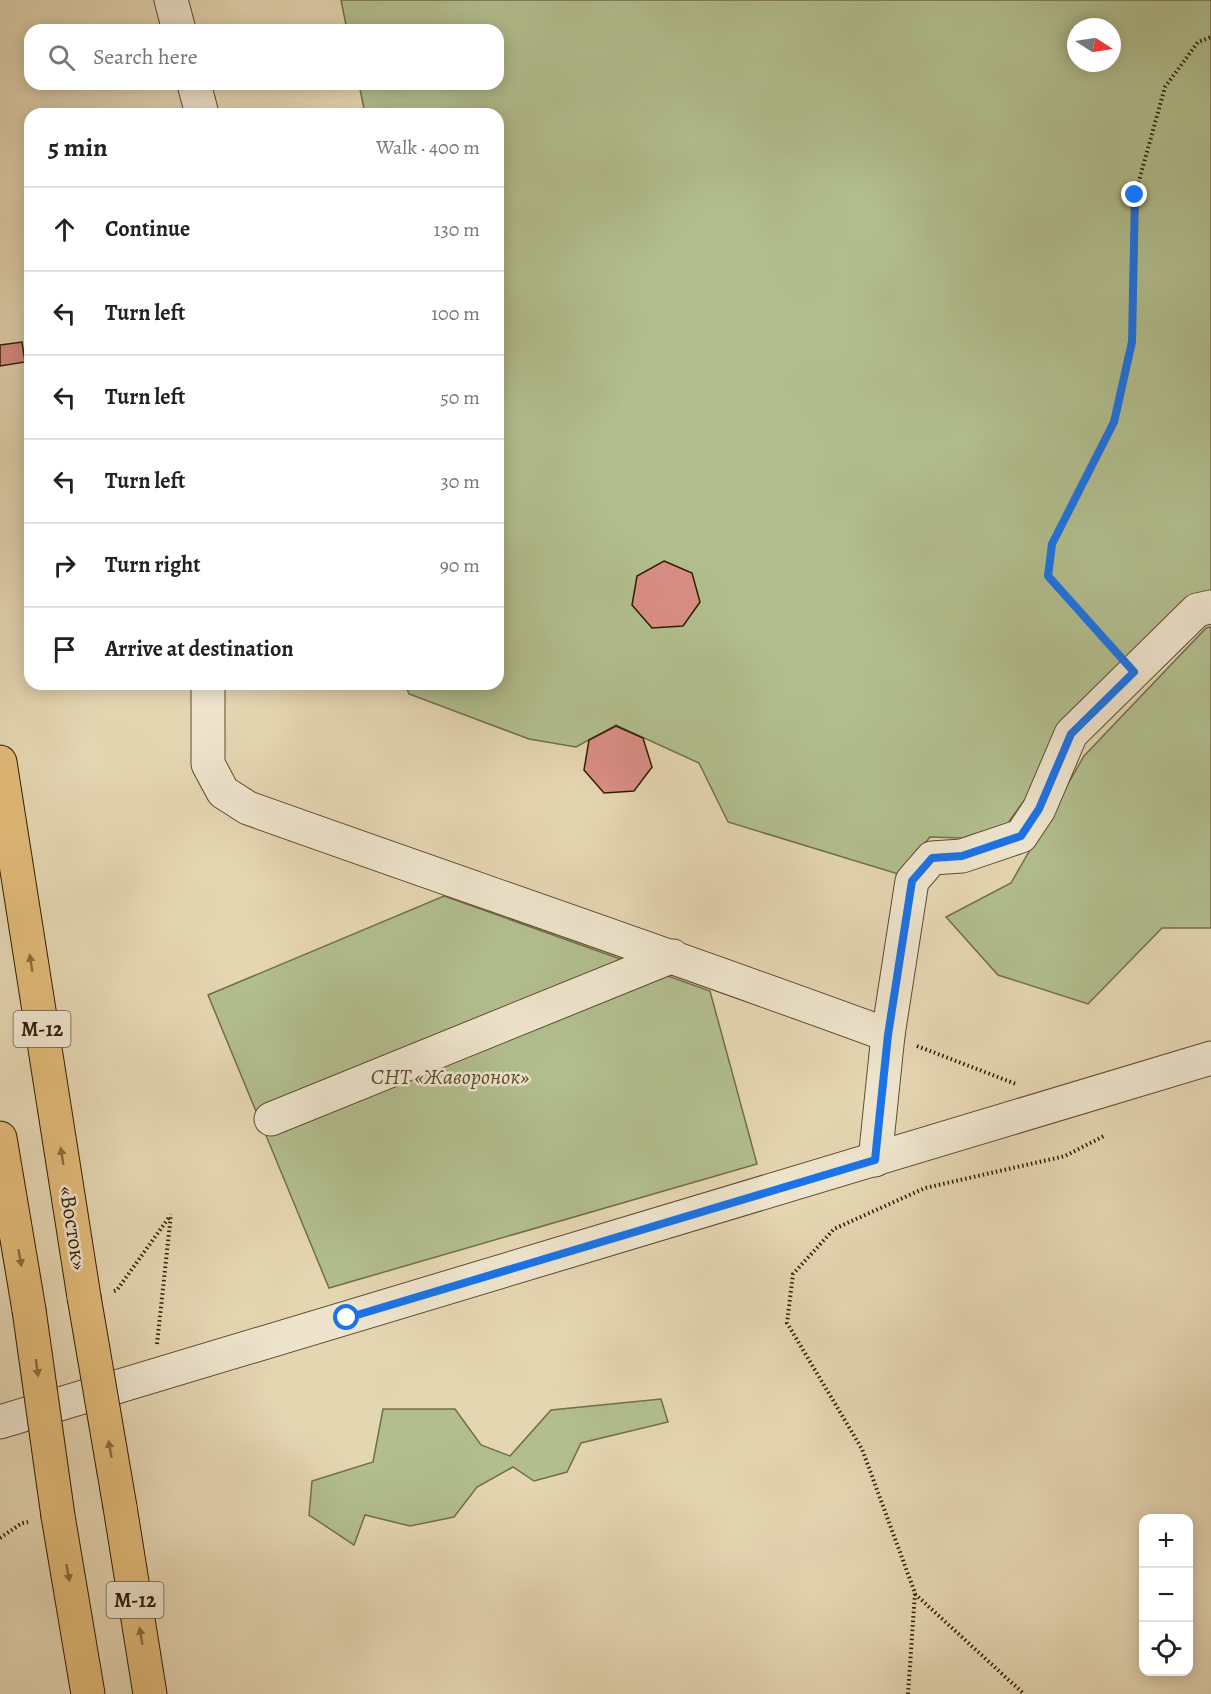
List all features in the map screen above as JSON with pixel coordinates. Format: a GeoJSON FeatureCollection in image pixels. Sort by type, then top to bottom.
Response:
{"type":"FeatureCollection","features":[{"type":"Feature","properties":{"kind":"highway","name":"«Восток»"},"geometry":{"type":"LineString","coordinates":[[0,762],[84,1297],[150,1694]]}},
{"type":"Feature","properties":{"kind":"highway","name":"М-12"},"geometry":{"type":"LineString","coordinates":[[0,1138],[29,1310],[58,1516],[88,1694]]}},
{"type":"Feature","properties":{"kind":"street"},"geometry":{"type":"LineString","coordinates":[[171,0],[177,24]]}},
{"type":"Feature","properties":{"kind":"street"},"geometry":{"type":"LineString","coordinates":[[195,90],[200,108]]}},
{"type":"Feature","properties":{"kind":"street"},"geometry":{"type":"LineString","coordinates":[[875,1160],[888,1035],[912,881],[932,858],[962,856],[1021,836],[1039,809],[1071,734],[1197,610],[1211,607]]}},
{"type":"Feature","properties":{"kind":"street"},"geometry":{"type":"LineString","coordinates":[[208,690],[208,764],[223,792],[248,808],[673,956],[888,1035]]}},
{"type":"Feature","properties":{"kind":"street"},"geometry":{"type":"LineString","coordinates":[[271,1119],[673,956]]}},
{"type":"Feature","properties":{"kind":"street"},"geometry":{"type":"LineString","coordinates":[[0,1422],[1211,1058]]}},
{"type":"Feature","properties":{"kind":"path"},"geometry":{"type":"LineString","coordinates":[[1134,672],[1048,576],[1052,544],[1114,422],[1132,342],[1135,195],[1165,87],[1198,42],[1211,37]]}},
{"type":"Feature","properties":{"kind":"path"},"geometry":{"type":"LineString","coordinates":[[888,1035],[1020,1086]]}},
{"type":"Feature","properties":{"kind":"path"},"geometry":{"type":"LineString","coordinates":[[908,1694],[915,1593],[862,1449],[787,1323],[793,1274],[834,1229],[925,1188],[1065,1156],[1104,1136]]}},
{"type":"Feature","properties":{"kind":"path"},"geometry":{"type":"LineString","coordinates":[[84,1297],[117,1290],[171,1214],[158,1344]]}},
{"type":"Feature","properties":{"kind":"path"},"geometry":{"type":"LineString","coordinates":[[0,1538],[22,1523]]}},
{"type":"Feature","properties":{"kind":"path"},"geometry":{"type":"LineString","coordinates":[[915,1593],[1024,1694]]}},
{"type":"Feature","properties":{"kind":"green space"},"geometry":{"type":"Polygon","coordinates":[[[341,0],[1211,0],[1211,594],[1026,798],[1008,823],[962,838],[930,837],[898,874],[728,822],[699,763],[616,725],[576,747],[529,739],[409,694],[407,690],[504,690],[504,108],[364,108],[360,90],[504,90],[504,24],[346,24],[341,0]]]}},
{"type":"Feature","properties":{"kind":"green space"},"geometry":{"type":"Polygon","coordinates":[[[1211,627],[1211,928],[1162,928],[1088,1004],[998,975],[946,917],[1011,883],[1084,756],[1206,628],[1211,627]]]}},
{"type":"Feature","properties":{"kind":"green space","name":"СНТ «Жаворонок»"},"geometry":{"type":"Polygon","coordinates":[[[444,896],[710,991],[757,1164],[329,1288],[208,995],[444,896]]]}},
{"type":"Feature","properties":{"kind":"green space"},"geometry":{"type":"Polygon","coordinates":[[[661,1399],[668,1422],[581,1443],[567,1472],[534,1481],[513,1467],[477,1487],[454,1517],[410,1526],[365,1515],[354,1545],[309,1515],[312,1481],[373,1462],[383,1409],[455,1409],[481,1445],[510,1456],[551,1410],[661,1399]]]}},
{"type":"Feature","properties":{"kind":"building"},"geometry":{"type":"Polygon","coordinates":[[[22,342],[24,362],[0,366],[0,345],[22,342]]]}},
{"type":"Feature","properties":{"kind":"building"},"geometry":{"type":"Polygon","coordinates":[[[664,561],[692,573],[700,602],[683,626],[652,628],[632,605],[637,576],[664,561]]]}},
{"type":"Feature","properties":{"kind":"building"},"geometry":{"type":"Polygon","coordinates":[[[616,726],[643,738],[652,767],[634,791],[604,793],[584,770],[589,740],[616,726]]]}},
{"type":"Feature","properties":{"kind":"route"},"geometry":{"type":"LineString","coordinates":[[347,1318],[875,1160],[888,1035],[912,881],[932,858],[962,856],[1021,836],[1039,809],[1071,734],[1134,672],[1048,576],[1052,544],[1114,422],[1132,342],[1135,195]]}}]}
